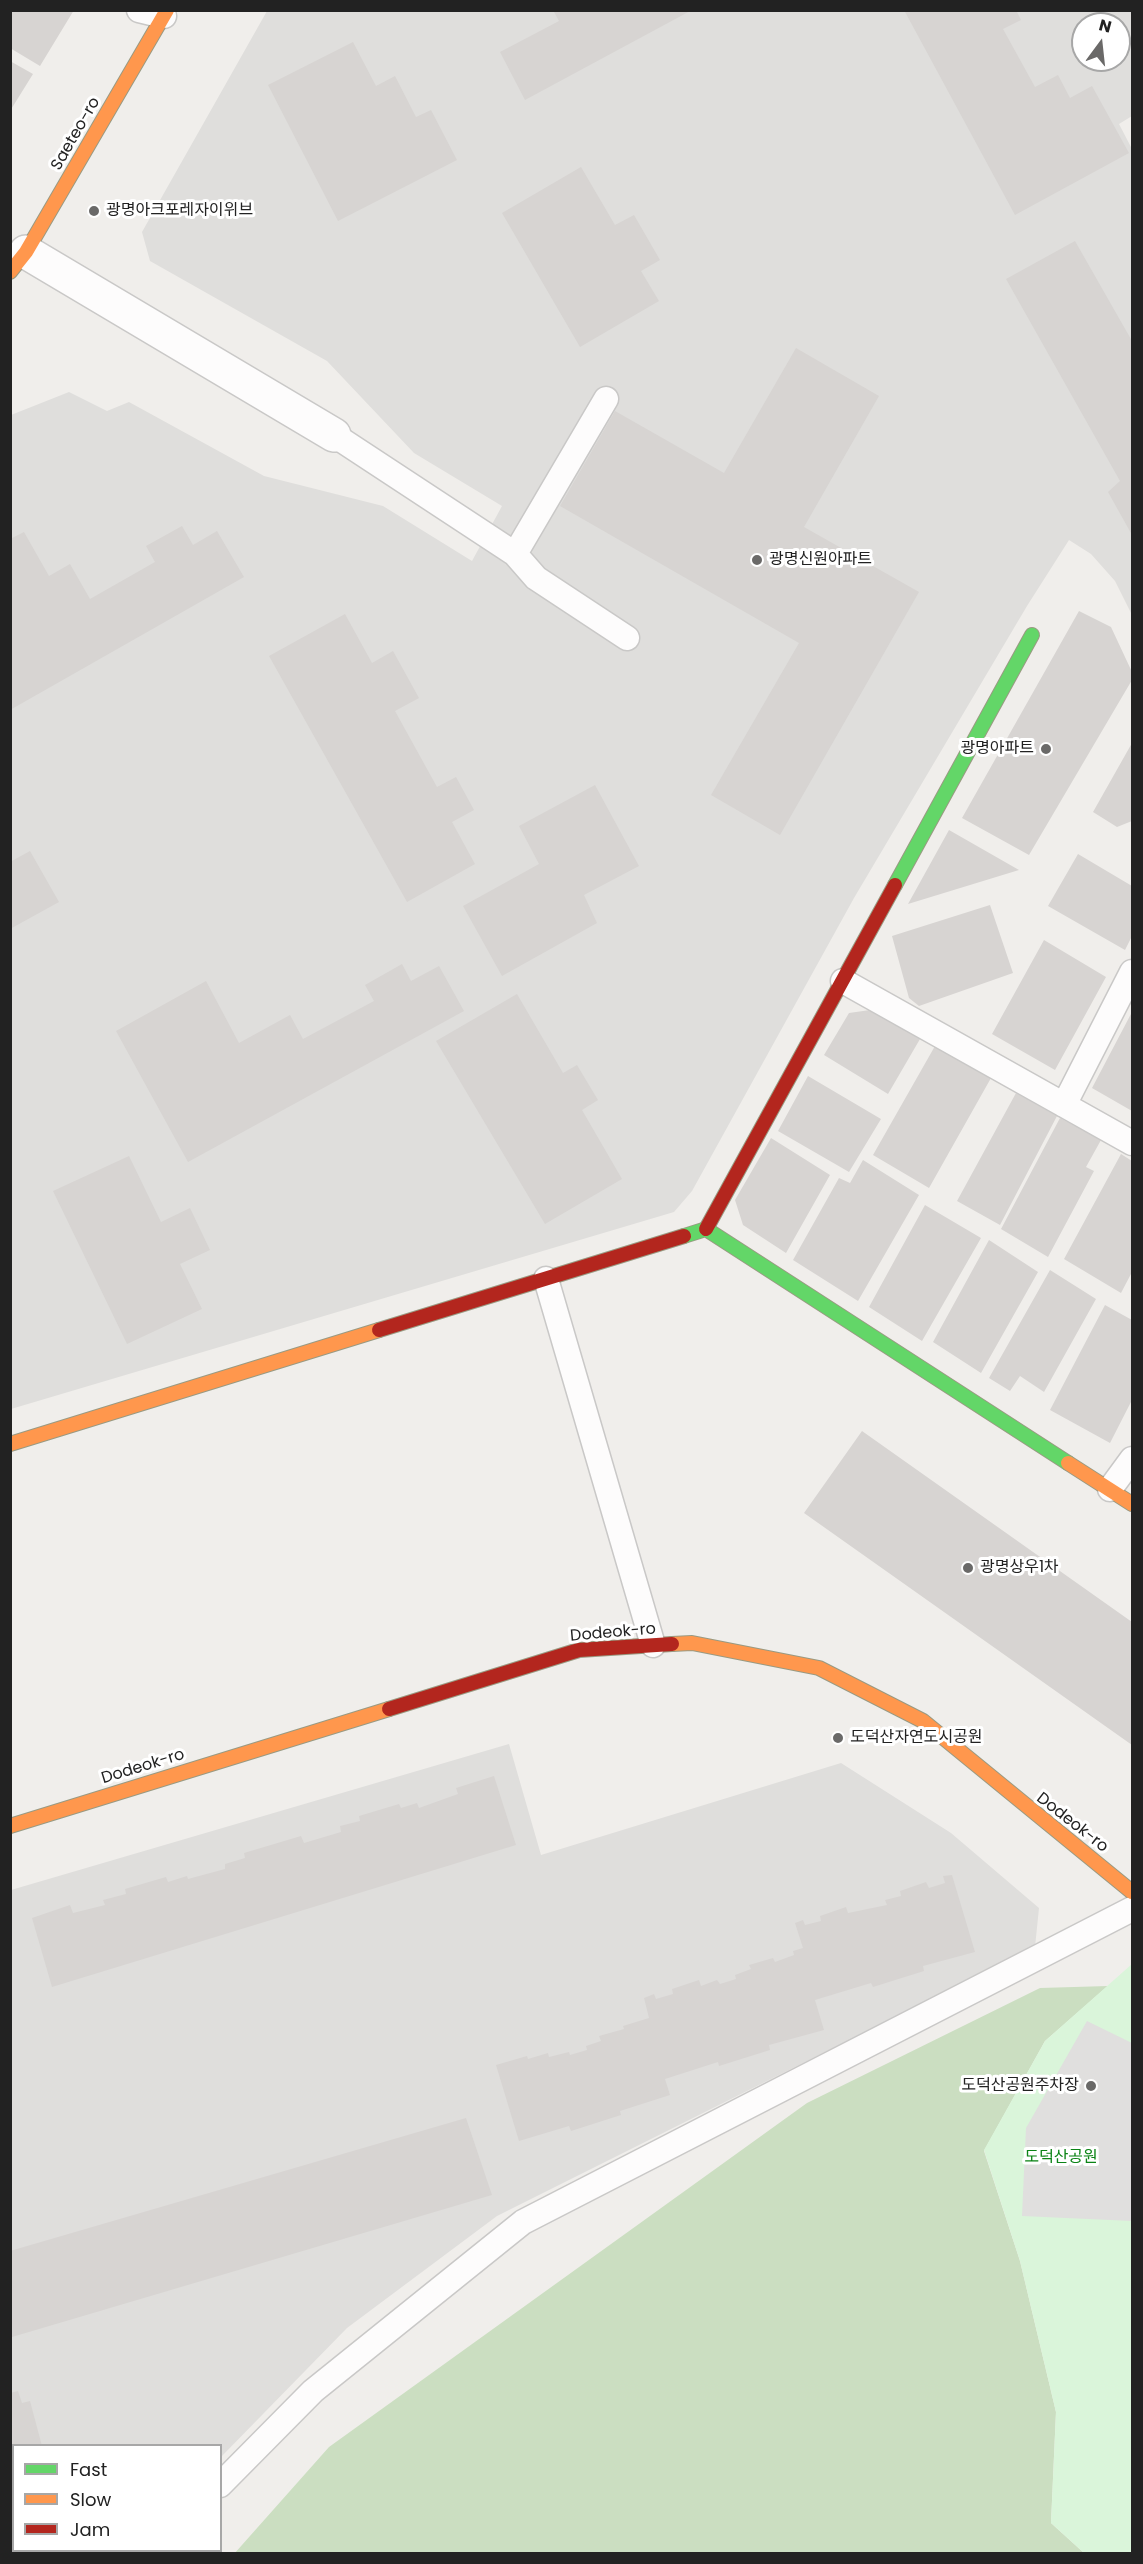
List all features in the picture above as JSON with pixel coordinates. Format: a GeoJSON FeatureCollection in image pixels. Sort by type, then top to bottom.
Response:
{"type":"FeatureCollection","features":[{"type":"Feature","properties":{"kind":"street","name":"Saeteo-ro"},"geometry":{"type":"LineString","coordinates":[[18,262],[166,14]]}},
{"type":"Feature","properties":{"kind":"street"},"geometry":{"type":"LineString","coordinates":[[18,262],[334,435]]}},
{"type":"Feature","properties":{"kind":"street"},"geometry":{"type":"LineString","coordinates":[[10,1444],[706,1229],[1032,635]]}},
{"type":"Feature","properties":{"kind":"street"},"geometry":{"type":"LineString","coordinates":[[706,1229],[1132,1504]]}},
{"type":"Feature","properties":{"kind":"street","name":"Dodeok-ro"},"geometry":{"type":"LineString","coordinates":[[10,1826],[579,1650],[692,1643],[819,1668],[923,1721],[1132,1892]]}},
{"type":"Feature","properties":{"kind":"lane"},"geometry":{"type":"LineString","coordinates":[[139,10],[166,14]]}},
{"type":"Feature","properties":{"kind":"lane"},"geometry":{"type":"LineString","coordinates":[[515,554],[606,399]]}},
{"type":"Feature","properties":{"kind":"lane"},"geometry":{"type":"LineString","coordinates":[[334,435],[515,554],[536,578],[627,638]]}},
{"type":"Feature","properties":{"kind":"lane"},"geometry":{"type":"LineString","coordinates":[[1064,1104],[1132,972]]}},
{"type":"Feature","properties":{"kind":"lane"},"geometry":{"type":"LineString","coordinates":[[843,981],[1132,1143]]}},
{"type":"Feature","properties":{"kind":"lane"},"geometry":{"type":"LineString","coordinates":[[546,1279],[653,1645]]}},
{"type":"Feature","properties":{"kind":"lane"},"geometry":{"type":"LineString","coordinates":[[1110,1489],[1132,1459]]}},
{"type":"Feature","properties":{"kind":"lane"},"geometry":{"type":"LineString","coordinates":[[222,2483],[313,2391],[523,2222],[1132,1909]]}},
{"type":"Feature","properties":{"kind":"shaded area"},"geometry":{"type":"Polygon","coordinates":[[[267,11],[1132,11],[1132,116],[1119,124],[1132,149],[1132,615],[1115,581],[1091,554],[1069,540],[1027,606],[854,898],[692,1191],[674,1212],[11,1409],[11,415],[69,392],[107,411],[129,402],[264,476],[383,506],[472,561],[502,506],[414,453],[327,361],[150,261],[142,232],[267,11]]]}},
{"type":"Feature","properties":{"kind":"shaded area"},"geometry":{"type":"Polygon","coordinates":[[[509,1744],[541,1855],[841,1763],[951,1833],[1039,1908],[1035,1947],[497,2216],[347,2328],[222,2456],[222,2444],[12,2444],[12,2552],[142,2552],[140,2554],[11,2554],[11,1890],[509,1744]]]}},
{"type":"Feature","properties":{"kind":"shaded area","name":"도덕산공원주차장"},"geometry":{"type":"Polygon","coordinates":[[[1087,2021],[1132,2043],[1132,2221],[1022,2216],[1026,2128],[1087,2021]]]}},
{"type":"Feature","properties":{"kind":"green space","name":"도덕산공원"},"geometry":{"type":"Polygon","coordinates":[[[1132,1964],[1132,2553],[1084,2553],[1051,2523],[1056,2412],[1020,2261],[984,2150],[1045,2041],[1132,1964]]]}},
{"type":"Feature","properties":{"kind":"green space"},"geometry":{"type":"Polygon","coordinates":[[[1108,1986],[1045,2041],[984,2151],[1020,2261],[1056,2412],[1051,2523],[1084,2553],[234,2554],[329,2447],[807,2103],[1040,1988],[1108,1986]]]}},
{"type":"Feature","properties":{"kind":"building"},"geometry":{"type":"Polygon","coordinates":[[[10,10],[74,10],[40,66],[10,48],[10,10]]]}},
{"type":"Feature","properties":{"kind":"building"},"geometry":{"type":"Polygon","coordinates":[[[553,10],[692,10],[525,100],[500,52],[559,21],[553,10]]]}},
{"type":"Feature","properties":{"kind":"building"},"geometry":{"type":"Polygon","coordinates":[[[904,10],[1016,10],[1021,20],[1003,29],[1035,87],[1058,75],[1070,98],[1092,86],[1129,153],[1015,215],[904,10]]]}},
{"type":"Feature","properties":{"kind":"building"},"geometry":{"type":"Polygon","coordinates":[[[353,42],[376,86],[395,76],[416,117],[431,110],[457,160],[338,221],[268,85],[353,42]]]}},
{"type":"Feature","properties":{"kind":"building"},"geometry":{"type":"Polygon","coordinates":[[[10,61],[33,74],[10,111],[10,61]]]}},
{"type":"Feature","properties":{"kind":"building"},"geometry":{"type":"Polygon","coordinates":[[[581,167],[615,225],[634,215],[660,260],[641,271],[659,301],[580,347],[502,213],[581,167]]]}},
{"type":"Feature","properties":{"kind":"building"},"geometry":{"type":"Polygon","coordinates":[[[1075,241],[1132,341],[1132,535],[1108,492],[1120,481],[1006,279],[1075,241]]]}},
{"type":"Feature","properties":{"kind":"building","name":"광명신원아파트"},"geometry":{"type":"Polygon","coordinates":[[[796,348],[879,396],[804,527],[919,592],[780,835],[711,795],[799,643],[560,506],[615,411],[724,473],[796,348]]]}},
{"type":"Feature","properties":{"kind":"building"},"geometry":{"type":"Polygon","coordinates":[[[182,526],[193,545],[217,531],[244,577],[10,710],[10,539],[24,532],[49,576],[70,564],[90,599],[155,562],[146,546],[182,526]]]}},
{"type":"Feature","properties":{"kind":"building","name":"광명아파트"},"geometry":{"type":"Polygon","coordinates":[[[1079,611],[1111,627],[1132,672],[1132,680],[1029,855],[962,818],[1079,611]]]}},
{"type":"Feature","properties":{"kind":"building"},"geometry":{"type":"Polygon","coordinates":[[[345,614],[372,663],[393,651],[419,698],[395,711],[437,787],[456,777],[474,810],[452,822],[475,864],[407,902],[269,656],[345,614]]]}},
{"type":"Feature","properties":{"kind":"building"},"geometry":{"type":"Polygon","coordinates":[[[1132,743],[1132,821],[1117,827],[1093,812],[1132,743]]]}},
{"type":"Feature","properties":{"kind":"building"},"geometry":{"type":"Polygon","coordinates":[[[595,785],[639,866],[584,895],[597,923],[502,976],[463,906],[539,864],[519,826],[595,785]]]}},
{"type":"Feature","properties":{"kind":"building"},"geometry":{"type":"Polygon","coordinates":[[[949,830],[1019,870],[908,904],[949,830]]]}},
{"type":"Feature","properties":{"kind":"building"},"geometry":{"type":"Polygon","coordinates":[[[30,851],[59,902],[10,929],[10,862],[30,851]]]}},
{"type":"Feature","properties":{"kind":"building"},"geometry":{"type":"Polygon","coordinates":[[[1078,854],[1132,886],[1132,936],[1125,950],[1048,906],[1078,854]]]}},
{"type":"Feature","properties":{"kind":"building"},"geometry":{"type":"Polygon","coordinates":[[[990,905],[1013,973],[919,1006],[909,998],[892,936],[990,905]]]}},
{"type":"Feature","properties":{"kind":"building"},"geometry":{"type":"Polygon","coordinates":[[[1044,940],[1106,977],[1055,1070],[992,1034],[1044,940]]]}},
{"type":"Feature","properties":{"kind":"building"},"geometry":{"type":"Polygon","coordinates":[[[402,964],[411,981],[439,966],[464,1011],[188,1162],[116,1031],[206,981],[239,1043],[290,1015],[303,1039],[374,1001],[365,985],[402,964]]]}},
{"type":"Feature","properties":{"kind":"building"},"geometry":{"type":"Polygon","coordinates":[[[517,994],[563,1073],[577,1065],[598,1100],[582,1110],[622,1179],[545,1224],[436,1041],[517,994]]]}},
{"type":"Feature","properties":{"kind":"building"},"geometry":{"type":"Polygon","coordinates":[[[870,1010],[920,1039],[888,1094],[824,1055],[849,1013],[870,1010]]]}},
{"type":"Feature","properties":{"kind":"building"},"geometry":{"type":"Polygon","coordinates":[[[1132,1012],[1132,1111],[1092,1088],[1132,1012]]]}},
{"type":"Feature","properties":{"kind":"building"},"geometry":{"type":"Polygon","coordinates":[[[935,1046],[991,1078],[929,1188],[873,1155],[935,1046]]]}},
{"type":"Feature","properties":{"kind":"building"},"geometry":{"type":"Polygon","coordinates":[[[808,1076],[881,1119],[849,1172],[778,1131],[808,1076]]]}},
{"type":"Feature","properties":{"kind":"building"},"geometry":{"type":"Polygon","coordinates":[[[1016,1093],[1057,1116],[1000,1225],[957,1201],[1016,1093]]]}},
{"type":"Feature","properties":{"kind":"building"},"geometry":{"type":"Polygon","coordinates":[[[1060,1118],[1101,1140],[1086,1167],[1094,1171],[1048,1257],[1001,1229],[1060,1118]]]}},
{"type":"Feature","properties":{"kind":"building"},"geometry":{"type":"Polygon","coordinates":[[[771,1138],[830,1175],[786,1253],[743,1225],[735,1200],[771,1138]]]}},
{"type":"Feature","properties":{"kind":"building"},"geometry":{"type":"Polygon","coordinates":[[[1121,1154],[1132,1161],[1132,1272],[1121,1293],[1064,1259],[1121,1154]]]}},
{"type":"Feature","properties":{"kind":"building"},"geometry":{"type":"Polygon","coordinates":[[[129,1156],[161,1222],[190,1208],[210,1250],[180,1264],[202,1309],[127,1344],[53,1191],[129,1156]]]}},
{"type":"Feature","properties":{"kind":"building"},"geometry":{"type":"Polygon","coordinates":[[[863,1160],[919,1195],[858,1301],[793,1260],[839,1178],[850,1183],[863,1160]]]}},
{"type":"Feature","properties":{"kind":"building"},"geometry":{"type":"Polygon","coordinates":[[[925,1205],[981,1238],[922,1341],[869,1307],[925,1205]]]}},
{"type":"Feature","properties":{"kind":"building"},"geometry":{"type":"Polygon","coordinates":[[[989,1240],[1038,1272],[981,1373],[933,1342],[989,1240]]]}},
{"type":"Feature","properties":{"kind":"building"},"geometry":{"type":"Polygon","coordinates":[[[1050,1270],[1096,1299],[1044,1392],[1020,1376],[1010,1391],[989,1378],[1050,1270]]]}},
{"type":"Feature","properties":{"kind":"building"},"geometry":{"type":"Polygon","coordinates":[[[1105,1305],[1132,1320],[1132,1400],[1110,1443],[1050,1410],[1105,1305]]]}},
{"type":"Feature","properties":{"kind":"building","name":"광명상우1차"},"geometry":{"type":"Polygon","coordinates":[[[862,1431],[1132,1622],[1132,1745],[804,1513],[862,1431]]]}},
{"type":"Feature","properties":{"kind":"building"},"geometry":{"type":"Polygon","coordinates":[[[494,1776],[516,1845],[52,1987],[32,1918],[70,1905],[73,1913],[105,1905],[103,1900],[126,1894],[125,1889],[166,1877],[168,1882],[225,1869],[225,1864],[245,1858],[244,1853],[301,1836],[304,1843],[341,1832],[340,1826],[360,1821],[359,1816],[399,1804],[401,1808],[417,1803],[419,1808],[458,1794],[456,1788],[494,1776]]]}},
{"type":"Feature","properties":{"kind":"building"},"geometry":{"type":"Polygon","coordinates":[[[952,1875],[975,1952],[923,1966],[924,1971],[873,1987],[871,1983],[815,2000],[824,2030],[769,2045],[770,2050],[719,2066],[718,2062],[665,2079],[670,2095],[620,2111],[621,2115],[571,2131],[569,2126],[519,2141],[496,2065],[527,2056],[528,2059],[548,2053],[549,2057],[569,2052],[570,2055],[587,2050],[586,2046],[601,2041],[599,2036],[624,2029],[623,2026],[649,2018],[644,1998],[654,1994],[656,1999],[673,1994],[672,1989],[699,1980],[701,1986],[717,1980],[720,1984],[736,1979],[735,1975],[751,1969],[749,1965],[773,1958],[775,1962],[794,1955],[793,1951],[803,1948],[795,1923],[803,1920],[805,1925],[821,1921],[820,1916],[846,1907],[848,1913],[887,1905],[885,1900],[901,1896],[900,1891],[926,1882],[929,1888],[945,1883],[943,1876],[952,1875]]]}},
{"type":"Feature","properties":{"kind":"building"},"geometry":{"type":"Polygon","coordinates":[[[466,2118],[492,2195],[12,2337],[10,2251],[466,2118]]]}},
{"type":"Feature","properties":{"kind":"building"},"geometry":{"type":"Polygon","coordinates":[[[18,2391],[22,2403],[30,2401],[41,2444],[12,2444],[12,2552],[64,2552],[60,2554],[10,2554],[10,2393],[18,2391]]]}},
{"type":"Feature","properties":{"kind":"traffic: fast"},"geometry":{"type":"LineString","coordinates":[[895,885],[1032,635]]}},
{"type":"Feature","properties":{"kind":"traffic: fast"},"geometry":{"type":"LineString","coordinates":[[684,1236],[706,1229],[1068,1463]]}},
{"type":"Feature","properties":{"kind":"traffic: slow"},"geometry":{"type":"LineString","coordinates":[[10,272],[26,252],[167,10]]}},
{"type":"Feature","properties":{"kind":"traffic: slow"},"geometry":{"type":"LineString","coordinates":[[10,1444],[379,1330]]}},
{"type":"Feature","properties":{"kind":"traffic: slow"},"geometry":{"type":"LineString","coordinates":[[1068,1463],[1132,1504]]}},
{"type":"Feature","properties":{"kind":"traffic: slow"},"geometry":{"type":"LineString","coordinates":[[672,1644],[692,1643],[819,1668],[923,1721],[1132,1892]]}},
{"type":"Feature","properties":{"kind":"traffic: slow"},"geometry":{"type":"LineString","coordinates":[[10,1826],[389,1709]]}},
{"type":"Feature","properties":{"kind":"traffic: jam"},"geometry":{"type":"LineString","coordinates":[[706,1229],[895,885]]}},
{"type":"Feature","properties":{"kind":"traffic: jam"},"geometry":{"type":"LineString","coordinates":[[379,1330],[684,1236]]}},
{"type":"Feature","properties":{"kind":"traffic: jam"},"geometry":{"type":"LineString","coordinates":[[389,1709],[579,1650],[672,1644]]}},
{"type":"Feature","properties":{"kind":"place","name":"광명아크포레자이위브"},"geometry":{"type":"Point","coordinates":[94,211]}},
{"type":"Feature","properties":{"kind":"place","name":"광명신원아파트"},"geometry":{"type":"Point","coordinates":[757,560]}},
{"type":"Feature","properties":{"kind":"place","name":"광명아파트"},"geometry":{"type":"Point","coordinates":[1046,749]}},
{"type":"Feature","properties":{"kind":"place","name":"광명상우1차"},"geometry":{"type":"Point","coordinates":[968,1568]}},
{"type":"Feature","properties":{"kind":"place","name":"도덕산자연도시공원"},"geometry":{"type":"Point","coordinates":[838,1738]}},
{"type":"Feature","properties":{"kind":"place","name":"도덕산공원주차장"},"geometry":{"type":"Point","coordinates":[1091,2086]}}]}
